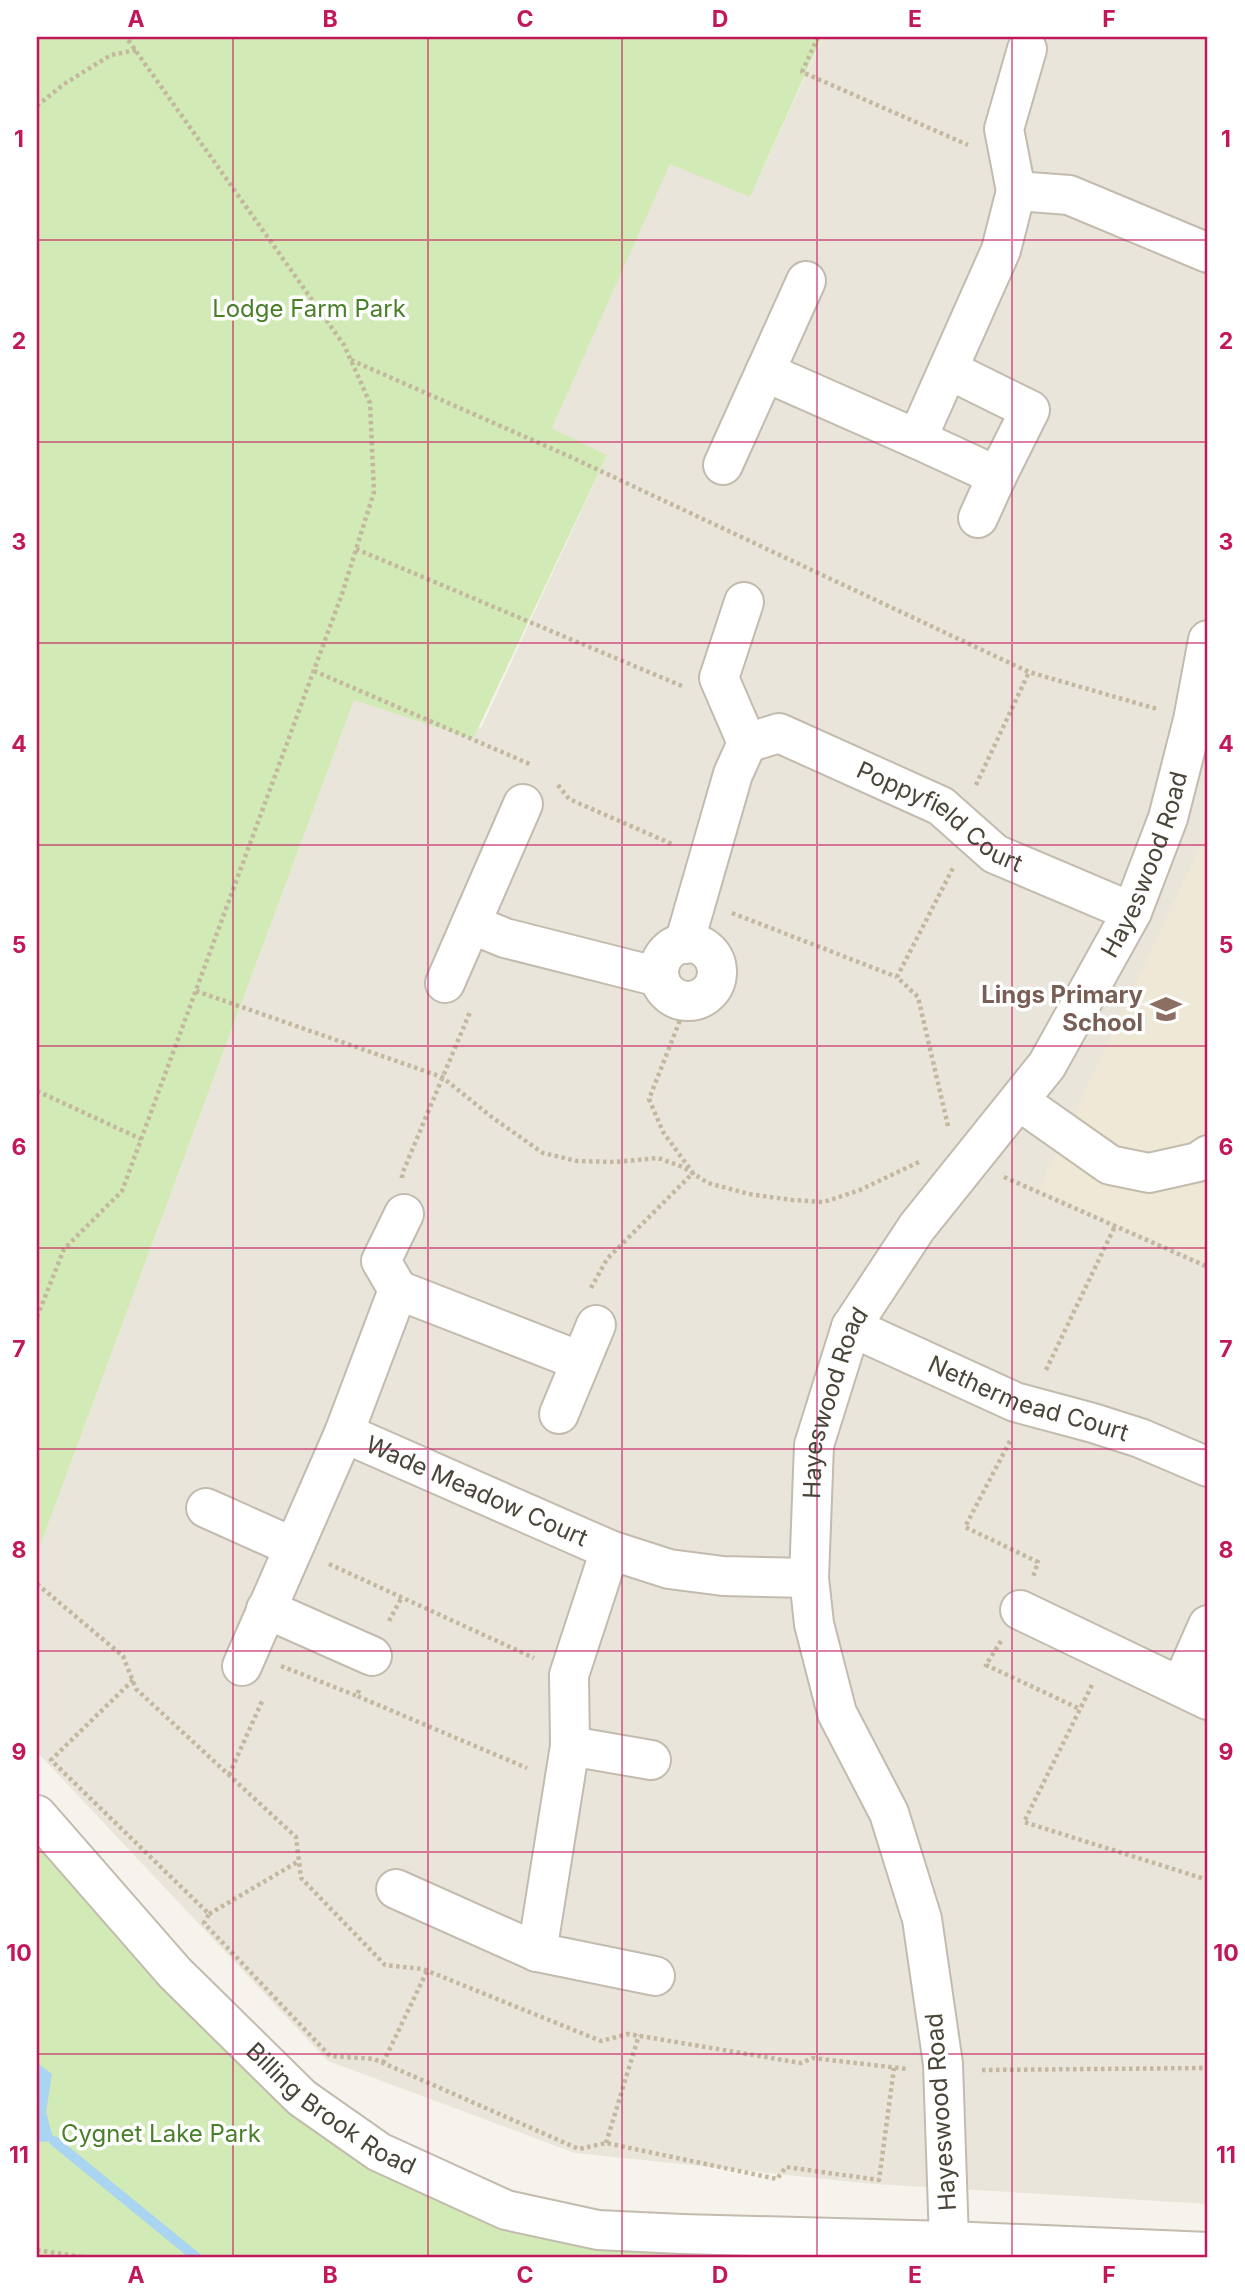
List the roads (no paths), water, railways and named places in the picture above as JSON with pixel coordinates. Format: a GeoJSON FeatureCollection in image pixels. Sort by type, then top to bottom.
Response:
{"type":"FeatureCollection","features":[{"type":"Feature","properties":{"kind":"street"},"geometry":{"type":"LineString","coordinates":[[917,439],[1002,250],[1014,178],[1004,130],[1027,49]]}},
{"type":"Feature","properties":{"kind":"street"},"geometry":{"type":"LineString","coordinates":[[1014,178],[1069,195],[1208,253]]}},
{"type":"Feature","properties":{"kind":"street"},"geometry":{"type":"LineString","coordinates":[[723,465],[806,281]]}},
{"type":"Feature","properties":{"kind":"street"},"geometry":{"type":"LineString","coordinates":[[948,370],[1030,411],[978,518]]}},
{"type":"Feature","properties":{"kind":"street"},"geometry":{"type":"LineString","coordinates":[[765,372],[997,476]]}},
{"type":"Feature","properties":{"kind":"street"},"geometry":{"type":"LineString","coordinates":[[684,944],[733,774],[747,743],[719,678],[744,603]]}},
{"type":"Feature","properties":{"kind":"street","name":"Hayeswood Road"},"geometry":{"type":"LineString","coordinates":[[949,2241],[943,2064],[922,1919],[889,1813],[837,1713],[814,1624],[809,1578],[814,1445],[852,1327],[961,1153],[1019,1101],[1047,1065],[1132,912],[1168,818],[1193,720],[1208,640]]}},
{"type":"Feature","properties":{"kind":"street","name":"Poppyfield Court"},"geometry":{"type":"LineString","coordinates":[[747,743],[779,733],[941,806],[995,854],[1132,912]]}},
{"type":"Feature","properties":{"kind":"street"},"geometry":{"type":"LineString","coordinates":[[459,995],[471,924],[523,804]]}},
{"type":"Feature","properties":{"kind":"street"},"geometry":{"type":"LineString","coordinates":[[471,924],[505,938],[674,989],[704,996],[712,989],[717,970],[713,958],[706,950],[698,945],[684,944],[666,953],[661,961],[674,989]]}},
{"type":"Feature","properties":{"kind":"street"},"geometry":{"type":"LineString","coordinates":[[1019,1101],[1110,1165],[1149,1173],[1198,1162],[1208,1155]]}},
{"type":"Feature","properties":{"kind":"street"},"geometry":{"type":"LineString","coordinates":[[404,1214],[381,1261],[398,1290],[580,1361]]}},
{"type":"Feature","properties":{"kind":"street","name":"Wade Meadow Court"},"geometry":{"type":"LineString","coordinates":[[262,1674],[266,1609],[344,1433],[398,1290]]}},
{"type":"Feature","properties":{"kind":"street"},"geometry":{"type":"LineString","coordinates":[[559,1414],[580,1361],[592,1310]]}},
{"type":"Feature","properties":{"kind":"street","name":"Nethermead Court"},"geometry":{"type":"LineString","coordinates":[[852,1327],[1015,1402],[1140,1438],[1208,1467]]}},
{"type":"Feature","properties":{"kind":"street","name":"Wade Meadow Court"},"geometry":{"type":"LineString","coordinates":[[344,1433],[610,1550],[669,1569],[723,1576],[809,1578]]}},
{"type":"Feature","properties":{"kind":"street"},"geometry":{"type":"LineString","coordinates":[[206,1508],[293,1547]]}},
{"type":"Feature","properties":{"kind":"street","name":"Wade Meadow Court"},"geometry":{"type":"LineString","coordinates":[[537,1952],[570,1746],[569,1675],[610,1550]]}},
{"type":"Feature","properties":{"kind":"street"},"geometry":{"type":"LineString","coordinates":[[266,1609],[372,1656]]}},
{"type":"Feature","properties":{"kind":"street"},"geometry":{"type":"LineString","coordinates":[[1020,1610],[1194,1693],[1208,1625]]}},
{"type":"Feature","properties":{"kind":"street"},"geometry":{"type":"LineString","coordinates":[[570,1746],[651,1760]]}},
{"type":"Feature","properties":{"kind":"street","name":"Billing Brook Road"},"geometry":{"type":"LineString","coordinates":[[37,1815],[175,1973],[302,2098],[379,2152],[506,2210],[597,2230],[720,2246],[949,2241],[1208,2252]]}},
{"type":"Feature","properties":{"kind":"street"},"geometry":{"type":"LineString","coordinates":[[396,1889],[537,1952],[655,1976]]}},
{"type":"Feature","properties":{"kind":"water"},"geometry":{"type":"Polygon","coordinates":[[[37,2063],[52,2074],[46,2112],[54,2141],[37,2142],[37,2063]]]}},
{"type":"Feature","properties":{"kind":"waterway"},"geometry":{"type":"LineString","coordinates":[[54,2141],[196,2257]]}},
{"type":"Feature","properties":{"kind":"place","name":"Lings Primary School"},"geometry":{"type":"Point","coordinates":[1166,1009]}},
{"type":"Feature","properties":{"kind":"park label","name":"Lodge Farm Park"},"geometry":{"type":"Point","coordinates":[309,309]}},
{"type":"Feature","properties":{"kind":"park label","name":"Cygnet Lake Park"},"geometry":{"type":"Point","coordinates":[161,2134]}}]}
